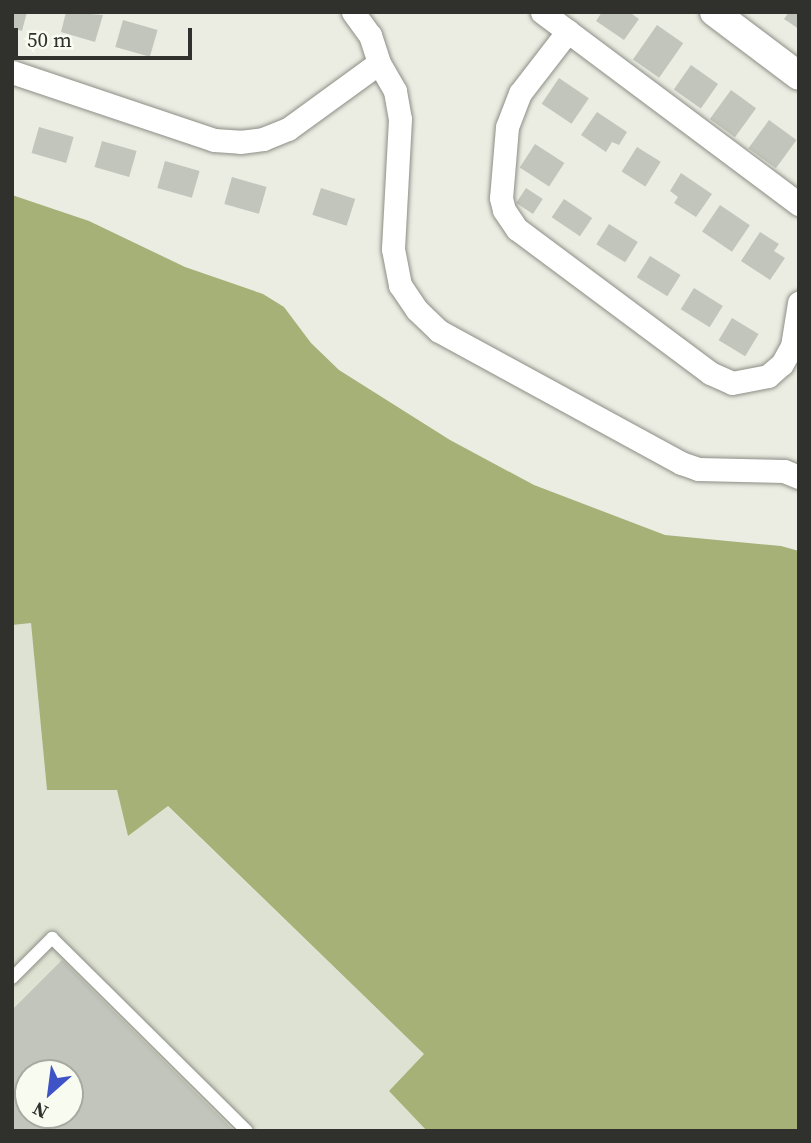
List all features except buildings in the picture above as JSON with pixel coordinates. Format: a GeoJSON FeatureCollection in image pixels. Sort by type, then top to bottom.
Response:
{"type":"FeatureCollection","features":[{"type":"Feature","properties":{"kind":"street"},"geometry":{"type":"LineString","coordinates":[[354,12],[370,35],[379,62],[395,91],[400,119],[394,259],[400,285],[417,310],[439,331],[681,463],[698,469],[785,471],[799,477]]}},
{"type":"Feature","properties":{"kind":"street"},"geometry":{"type":"LineString","coordinates":[[542,12],[799,204]]}},
{"type":"Feature","properties":{"kind":"street"},"geometry":{"type":"LineString","coordinates":[[714,12],[799,76]]}},
{"type":"Feature","properties":{"kind":"street"},"geometry":{"type":"LineString","coordinates":[[568,31],[520,93],[507,127],[501,198],[504,209],[517,229],[710,373],[732,383],[768,376],[782,364],[792,346],[799,303]]}},
{"type":"Feature","properties":{"kind":"street"},"geometry":{"type":"LineString","coordinates":[[12,72],[214,140],[240,142],[263,139],[288,129],[379,62]]}},
{"type":"Feature","properties":{"kind":"lane"},"geometry":{"type":"LineString","coordinates":[[12,978],[52,938],[247,1131]]}},
{"type":"Feature","properties":{"kind":"shaded area"},"geometry":{"type":"Polygon","coordinates":[[[31,622],[47,790],[117,790],[128,836],[167,806],[424,1054],[389,1091],[427,1131],[12,1131],[12,625],[31,622]]]}},
{"type":"Feature","properties":{"kind":"green space"},"geometry":{"type":"Polygon","coordinates":[[[12,195],[89,221],[185,267],[263,294],[284,307],[311,343],[339,370],[450,440],[534,485],[665,535],[781,546],[799,551],[799,1131],[427,1131],[389,1091],[424,1054],[168,806],[128,836],[117,790],[47,790],[31,623],[12,625],[12,195]]]}}]}
